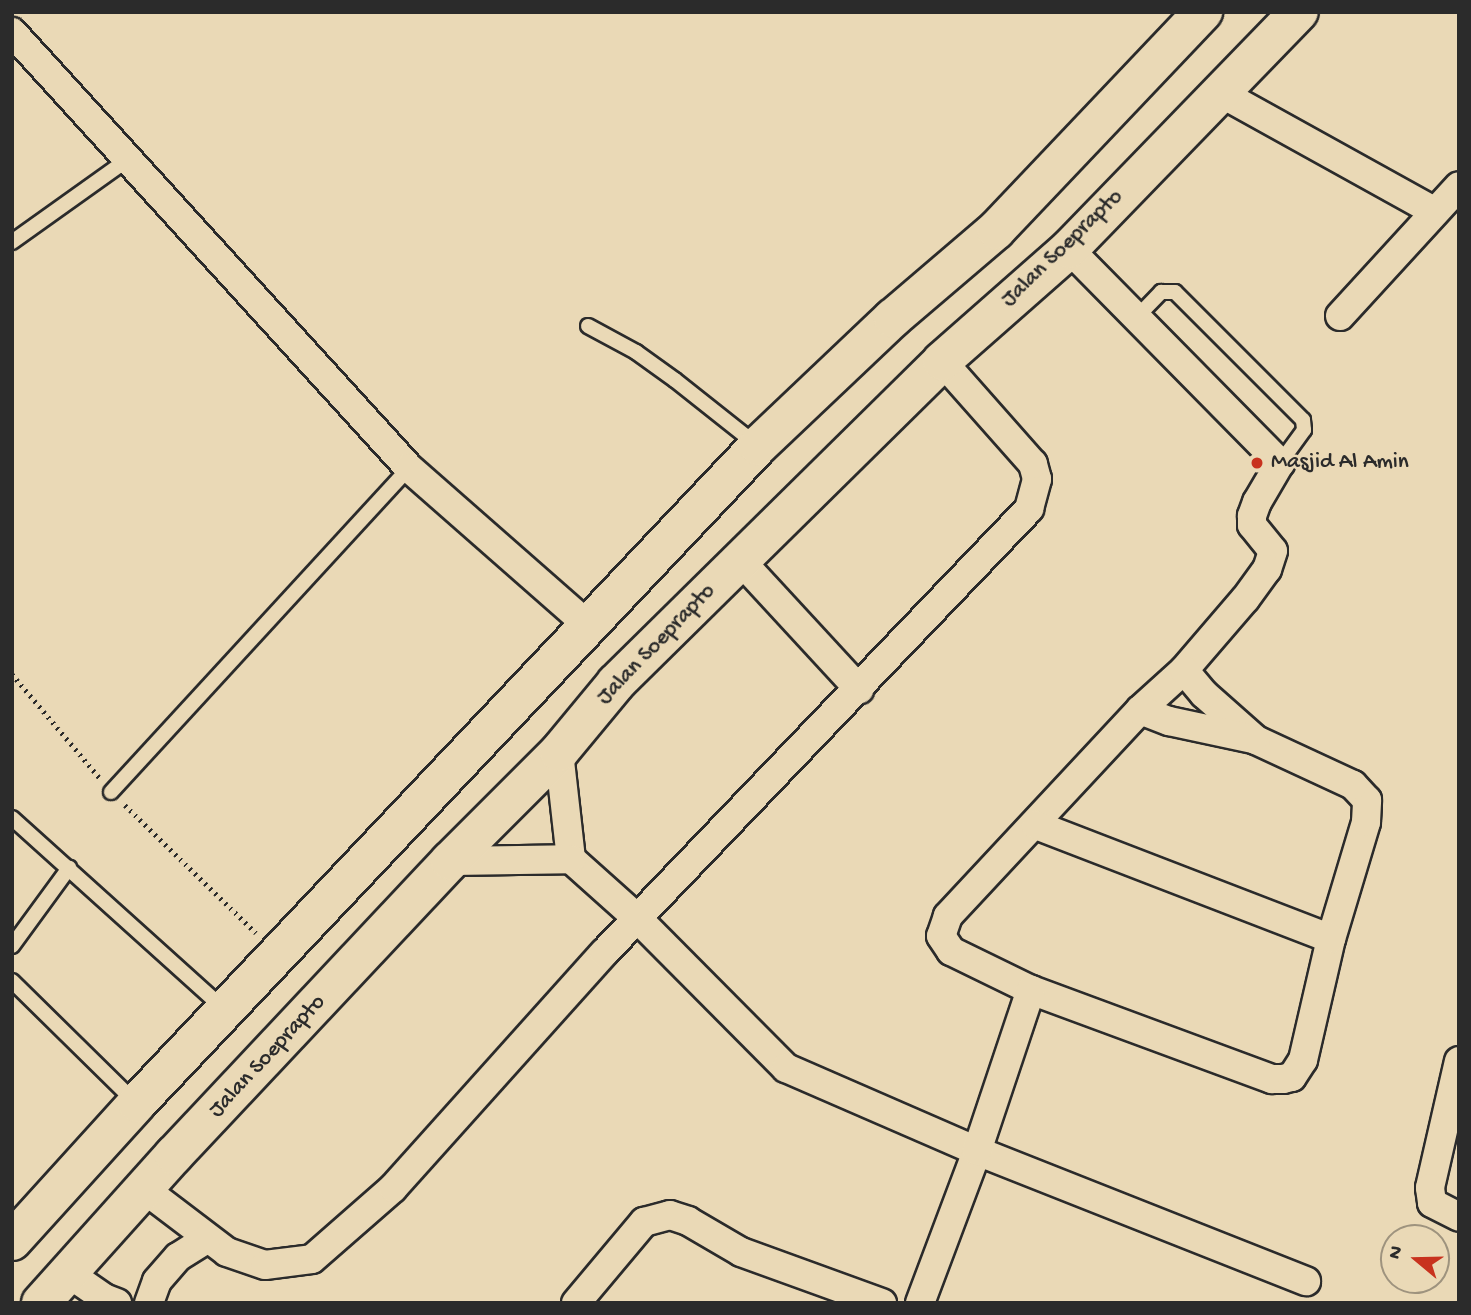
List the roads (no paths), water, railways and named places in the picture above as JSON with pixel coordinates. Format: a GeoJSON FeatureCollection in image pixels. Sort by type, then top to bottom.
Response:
{"type":"FeatureCollection","features":[{"type":"Feature","properties":{"kind":"highway"},"geometry":{"type":"LineString","coordinates":[[12,1241],[137,1103],[590,627],[758,446],[893,318],[996,230],[1203,12]]}},
{"type":"Feature","properties":{"kind":"highway","name":"Jalan Soeprapto"},"geometry":{"type":"LineString","coordinates":[[41,1303],[450,861],[559,752],[616,683],[942,361],[1069,249],[1299,12]]}},
{"type":"Feature","properties":{"kind":"street"},"geometry":{"type":"LineString","coordinates":[[12,32],[409,468],[590,627]]}},
{"type":"Feature","properties":{"kind":"street"},"geometry":{"type":"LineString","coordinates":[[1219,92],[1434,211]]}},
{"type":"Feature","properties":{"kind":"street"},"geometry":{"type":"LineString","coordinates":[[1340,316],[1459,186]]}},
{"type":"Feature","properties":{"kind":"street"},"geometry":{"type":"LineString","coordinates":[[1069,249],[1280,463],[1257,502],[1252,516],[1252,526],[1273,549],[1267,569],[1245,599],[1184,670],[1140,710],[1036,825],[948,916],[942,936],[951,951],[1031,990],[1272,1079],[1292,1077],[1303,1060],[1331,939],[1366,822],[1367,800],[1353,785],[1256,740],[1169,721],[1140,710]]}},
{"type":"Feature","properties":{"kind":"street"},"geometry":{"type":"LineString","coordinates":[[144,1189],[227,1252],[265,1265],[313,1259],[393,1188],[604,953],[1029,509],[1037,480],[1033,464],[942,361]]}},
{"type":"Feature","properties":{"kind":"street"},"geometry":{"type":"LineString","coordinates":[[740,560],[859,689]]}},
{"type":"Feature","properties":{"kind":"street"},"geometry":{"type":"LineString","coordinates":[[1184,670],[1204,694],[1256,740]]}},
{"type":"Feature","properties":{"kind":"street"},"geometry":{"type":"LineString","coordinates":[[559,752],[571,859],[638,919],[786,1068],[977,1151],[1306,1281]]}},
{"type":"Feature","properties":{"kind":"street"},"geometry":{"type":"LineString","coordinates":[[1036,825],[1331,939]]}},
{"type":"Feature","properties":{"kind":"street"},"geometry":{"type":"LineString","coordinates":[[450,861],[571,859]]}},
{"type":"Feature","properties":{"kind":"street"},"geometry":{"type":"LineString","coordinates":[[920,1303],[977,1151],[1031,990]]}},
{"type":"Feature","properties":{"kind":"street"},"geometry":{"type":"LineString","coordinates":[[1459,1061],[1430,1188],[1432,1203],[1459,1217]]}},
{"type":"Feature","properties":{"kind":"street"},"geometry":{"type":"LineString","coordinates":[[576,1303],[644,1222],[670,1215],[688,1221],[741,1252],[882,1303]]}},
{"type":"Feature","properties":{"kind":"street"},"geometry":{"type":"LineString","coordinates":[[149,1303],[156,1281],[171,1265],[207,1239]]}},
{"type":"Feature","properties":{"kind":"street"},"geometry":{"type":"LineString","coordinates":[[68,1273],[89,1289],[117,1303]]}},
{"type":"Feature","properties":{"kind":"lane"},"geometry":{"type":"LineString","coordinates":[[12,242],[127,160]]}},
{"type":"Feature","properties":{"kind":"lane"},"geometry":{"type":"LineString","coordinates":[[1137,317],[1161,292],[1175,292],[1303,420],[1304,430],[1280,463]]}},
{"type":"Feature","properties":{"kind":"lane"},"geometry":{"type":"LineString","coordinates":[[588,326],[636,352],[676,380],[758,446]]}},
{"type":"Feature","properties":{"kind":"lane"},"geometry":{"type":"LineString","coordinates":[[111,792],[409,468]]}},
{"type":"Feature","properties":{"kind":"lane"},"geometry":{"type":"LineString","coordinates":[[12,818],[225,1010]]}},
{"type":"Feature","properties":{"kind":"lane"},"geometry":{"type":"LineString","coordinates":[[12,946],[69,868]]}},
{"type":"Feature","properties":{"kind":"lane"},"geometry":{"type":"LineString","coordinates":[[12,981],[137,1103]]}},
{"type":"Feature","properties":{"kind":"place","name":"Masjid Al Amin"},"geometry":{"type":"Point","coordinates":[1257,463]}}]}
